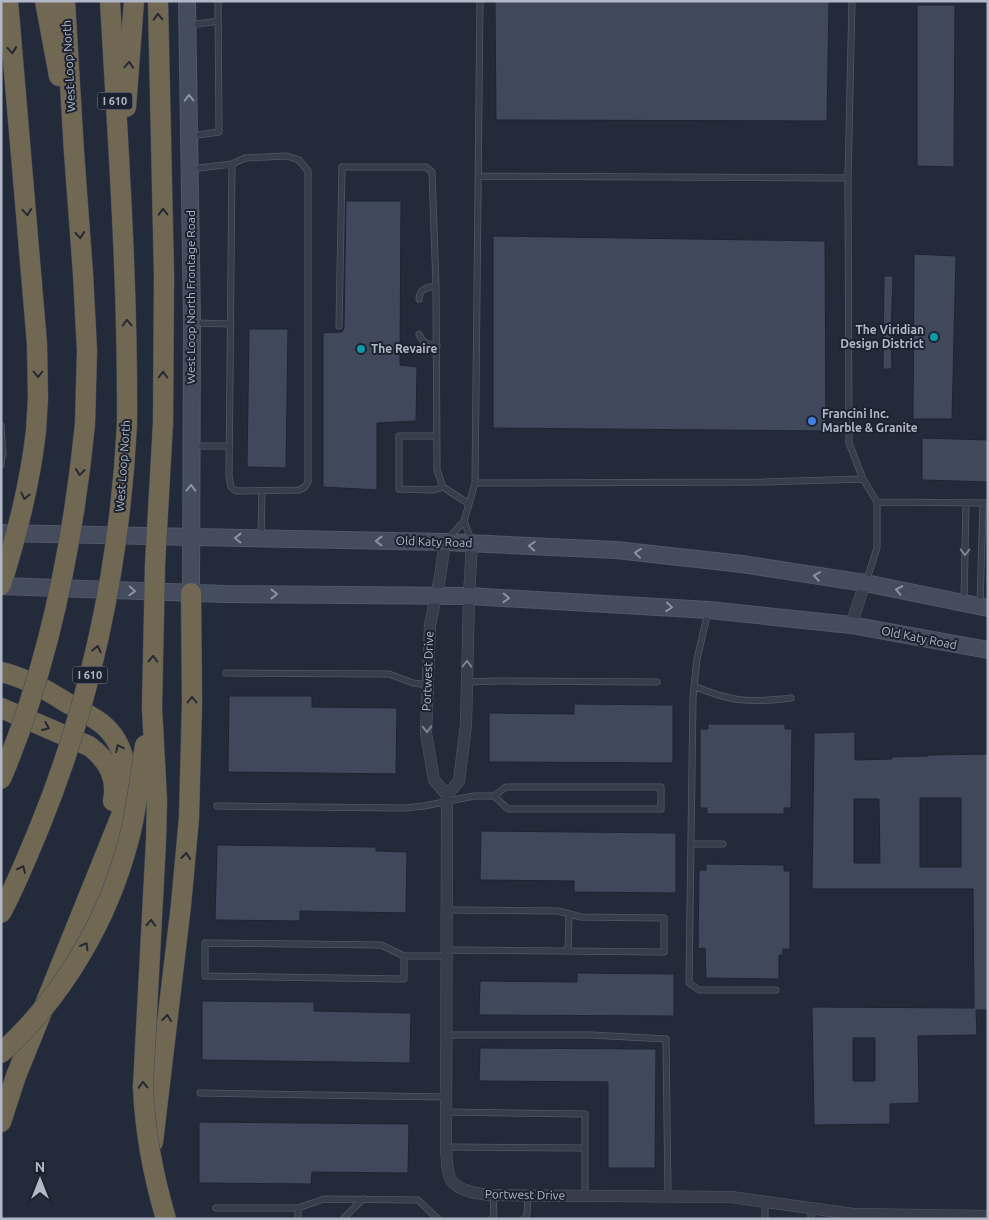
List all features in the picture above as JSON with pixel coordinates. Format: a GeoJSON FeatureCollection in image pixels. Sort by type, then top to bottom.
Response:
{"type":"FeatureCollection","features":[{"type":"Feature","properties":{"kind":"highway"},"geometry":{"type":"LineString","coordinates":[[1,585],[16,536],[27,490],[36,431],[38,389],[36,334],[8,1]]}},
{"type":"Feature","properties":{"kind":"highway"},"geometry":{"type":"LineString","coordinates":[[45,1],[74,152]]}},
{"type":"Feature","properties":{"kind":"highway","name":"West Loop North"},"geometry":{"type":"LineString","coordinates":[[1,779],[28,706],[55,614],[75,511],[85,424],[86,341],[83,274],[65,1]]}},
{"type":"Feature","properties":{"kind":"highway","name":"West Loop North"},"geometry":{"type":"LineString","coordinates":[[1,913],[48,805],[73,734],[90,677],[113,563],[122,493],[127,424],[127,317],[110,1]]}},
{"type":"Feature","properties":{"kind":"highway"},"geometry":{"type":"LineString","coordinates":[[121,201],[134,1]]}},
{"type":"Feature","properties":{"kind":"highway"},"geometry":{"type":"LineString","coordinates":[[158,1],[164,276],[163,423],[155,565],[152,708],[156,816],[142,1087],[150,1159],[166,1219]]}},
{"type":"Feature","properties":{"kind":"highway"},"geometry":{"type":"LineString","coordinates":[[155,1219],[152,1188],[154,1126],[181,905],[189,818],[192,703],[191,592]]}},
{"type":"Feature","properties":{"kind":"highway"},"geometry":{"type":"LineString","coordinates":[[1,672],[44,689],[102,724],[119,747],[125,761],[126,777],[125,796],[120,816],[16,1076],[1,1122]]}},
{"type":"Feature","properties":{"kind":"highway"},"geometry":{"type":"LineString","coordinates":[[1,708],[95,750],[108,765],[114,779],[115,795],[111,811],[1,1083]]}},
{"type":"Feature","properties":{"kind":"highway"},"geometry":{"type":"LineString","coordinates":[[1,1053],[32,1022],[54,995],[80,955],[101,917],[116,880],[129,838],[152,708]]}},
{"type":"Feature","properties":{"kind":"main road","name":"West Loop North Frontage Road"},"geometry":{"type":"LineString","coordinates":[[187,1],[191,169],[191,592]]}},
{"type":"Feature","properties":{"kind":"main road","name":"Old Katy Road"},"geometry":{"type":"LineString","coordinates":[[1,533],[445,542],[616,550],[742,564],[865,583],[984,607]]}},
{"type":"Feature","properties":{"kind":"main road","name":"Old Katy Road"},"geometry":{"type":"LineString","coordinates":[[1,585],[191,592],[469,596],[708,610],[851,625],[988,650]]}},
{"type":"Feature","properties":{"kind":"street","name":"Portwest Drive"},"geometry":{"type":"LineString","coordinates":[[445,542],[430,625],[426,733],[434,780],[447,798]]}},
{"type":"Feature","properties":{"kind":"street","name":"Portwest Drive"},"geometry":{"type":"LineString","coordinates":[[472,544],[466,725],[458,781],[447,798],[446,1148],[448,1169],[452,1181],[476,1194],[731,1197],[765,1202],[811,1214],[854,1214],[889,1217],[988,1216]]}},
{"type":"Feature","properties":{"kind":"street"},"geometry":{"type":"LineString","coordinates":[[851,625],[865,583]]}},
{"type":"Feature","properties":{"kind":"lane"},"geometry":{"type":"LineString","coordinates":[[190,136],[219,132],[218,1]]}},
{"type":"Feature","properties":{"kind":"lane"},"geometry":{"type":"LineString","coordinates":[[445,542],[464,521],[476,483],[480,1]]}},
{"type":"Feature","properties":{"kind":"lane"},"geometry":{"type":"LineString","coordinates":[[852,1],[848,178],[849,443],[863,480],[876,502],[877,548],[865,583]]}},
{"type":"Feature","properties":{"kind":"lane"},"geometry":{"type":"LineString","coordinates":[[188,25],[218,22]]}},
{"type":"Feature","properties":{"kind":"lane"},"geometry":{"type":"LineString","coordinates":[[191,169],[232,164],[245,158],[287,156],[299,160],[308,171],[308,482],[305,487],[299,490],[236,491],[231,486],[229,446],[232,164]]}},
{"type":"Feature","properties":{"kind":"lane"},"geometry":{"type":"LineString","coordinates":[[339,326],[342,167],[426,167],[432,172],[436,286],[437,470],[443,487],[470,504]]}},
{"type":"Feature","properties":{"kind":"lane"},"geometry":{"type":"LineString","coordinates":[[478,176],[848,178]]}},
{"type":"Feature","properties":{"kind":"lane"},"geometry":{"type":"LineString","coordinates":[[419,299],[419,293],[422,290],[436,286]]}},
{"type":"Feature","properties":{"kind":"lane"},"geometry":{"type":"LineString","coordinates":[[192,323],[231,324]]}},
{"type":"Feature","properties":{"kind":"lane"},"geometry":{"type":"LineString","coordinates":[[419,334],[420,339],[425,343],[437,346]]}},
{"type":"Feature","properties":{"kind":"lane"},"geometry":{"type":"LineString","coordinates":[[1,426],[1,465]]}},
{"type":"Feature","properties":{"kind":"lane"},"geometry":{"type":"LineString","coordinates":[[437,436],[399,436],[399,489],[434,490],[443,487]]}},
{"type":"Feature","properties":{"kind":"lane"},"geometry":{"type":"LineString","coordinates":[[192,446],[229,446]]}},
{"type":"Feature","properties":{"kind":"lane"},"geometry":{"type":"LineString","coordinates":[[476,483],[863,480]]}},
{"type":"Feature","properties":{"kind":"lane"},"geometry":{"type":"LineString","coordinates":[[261,539],[262,491]]}},
{"type":"Feature","properties":{"kind":"lane"},"geometry":{"type":"LineString","coordinates":[[876,502],[985,503],[984,607]]}},
{"type":"Feature","properties":{"kind":"lane"},"geometry":{"type":"LineString","coordinates":[[964,603],[966,503]]}},
{"type":"Feature","properties":{"kind":"lane"},"geometry":{"type":"LineString","coordinates":[[464,521],[472,544]]}},
{"type":"Feature","properties":{"kind":"lane"},"geometry":{"type":"LineString","coordinates":[[708,610],[697,659],[694,686],[689,983],[699,990],[776,990]]}},
{"type":"Feature","properties":{"kind":"lane"},"geometry":{"type":"LineString","coordinates":[[226,673],[389,674],[413,683],[428,685]]}},
{"type":"Feature","properties":{"kind":"lane"},"geometry":{"type":"LineString","coordinates":[[467,682],[656,682]]}},
{"type":"Feature","properties":{"kind":"lane"},"geometry":{"type":"LineString","coordinates":[[694,686],[729,699],[746,701],[791,698]]}},
{"type":"Feature","properties":{"kind":"lane"},"geometry":{"type":"LineString","coordinates":[[217,806],[404,808],[424,806],[447,798],[494,796],[506,787],[661,787],[661,809],[508,809],[494,796]]}},
{"type":"Feature","properties":{"kind":"lane"},"geometry":{"type":"LineString","coordinates":[[690,844],[723,844]]}},
{"type":"Feature","properties":{"kind":"lane"},"geometry":{"type":"LineString","coordinates":[[404,956],[404,979],[205,976],[205,943],[381,945],[404,956],[446,953],[568,951],[664,952],[664,918],[581,917],[558,911],[446,910]]}},
{"type":"Feature","properties":{"kind":"lane"},"geometry":{"type":"LineString","coordinates":[[568,951],[569,915]]}},
{"type":"Feature","properties":{"kind":"lane"},"geometry":{"type":"LineString","coordinates":[[446,1035],[591,1035],[666,1039],[668,1196]]}},
{"type":"Feature","properties":{"kind":"lane"},"geometry":{"type":"LineString","coordinates":[[200,1093],[446,1096]]}},
{"type":"Feature","properties":{"kind":"lane"},"geometry":{"type":"LineString","coordinates":[[446,1112],[585,1114],[585,1196]]}},
{"type":"Feature","properties":{"kind":"lane"},"geometry":{"type":"LineString","coordinates":[[446,1148],[585,1148]]}},
{"type":"Feature","properties":{"kind":"lane"},"geometry":{"type":"LineString","coordinates":[[492,1195],[494,1216],[492,1219]]}},
{"type":"Feature","properties":{"kind":"lane"},"geometry":{"type":"LineString","coordinates":[[524,1219],[528,1196]]}},
{"type":"Feature","properties":{"kind":"lane"},"geometry":{"type":"LineString","coordinates":[[216,1208],[298,1208],[324,1199],[418,1200],[438,1219]]}},
{"type":"Feature","properties":{"kind":"lane"},"geometry":{"type":"LineString","coordinates":[[343,1219],[363,1199]]}},
{"type":"Feature","properties":{"kind":"lane"},"geometry":{"type":"LineString","coordinates":[[765,1202],[765,1219]]}},
{"type":"Feature","properties":{"kind":"lane"},"geometry":{"type":"LineString","coordinates":[[298,1208],[298,1219]]}},
{"type":"Feature","properties":{"kind":"building"},"geometry":{"type":"Polygon","coordinates":[[[495,1],[829,1],[827,121],[496,120],[495,1]]]}},
{"type":"Feature","properties":{"kind":"building"},"geometry":{"type":"Polygon","coordinates":[[[917,5],[955,5],[954,167],[917,166],[917,5]]]}},
{"type":"Feature","properties":{"kind":"building","name":"The Revaire"},"geometry":{"type":"Polygon","coordinates":[[[346,201],[401,201],[400,365],[417,367],[416,421],[377,423],[377,490],[323,487],[323,333],[342,332],[344,327],[346,201]]]}},
{"type":"Feature","properties":{"kind":"building"},"geometry":{"type":"Polygon","coordinates":[[[493,236],[825,241],[826,431],[493,428],[493,236]]]}},
{"type":"Feature","properties":{"kind":"building","name":"The Viridian Design District"},"geometry":{"type":"Polygon","coordinates":[[[914,254],[956,256],[952,419],[913,419],[914,254]]]}},
{"type":"Feature","properties":{"kind":"building"},"geometry":{"type":"Polygon","coordinates":[[[884,276],[893,276],[892,369],[883,369],[884,276]]]}},
{"type":"Feature","properties":{"kind":"building"},"geometry":{"type":"Polygon","coordinates":[[[249,329],[288,329],[286,468],[247,467],[249,329]]]}},
{"type":"Feature","properties":{"kind":"building"},"geometry":{"type":"Polygon","coordinates":[[[922,438],[988,440],[988,482],[922,480],[922,438]]]}},
{"type":"Feature","properties":{"kind":"building"},"geometry":{"type":"Polygon","coordinates":[[[229,696],[312,696],[312,707],[397,708],[396,774],[228,772],[229,696]]]}},
{"type":"Feature","properties":{"kind":"building"},"geometry":{"type":"Polygon","coordinates":[[[574,704],[673,705],[673,763],[489,762],[489,713],[574,714],[574,704]]]}},
{"type":"Feature","properties":{"kind":"building"},"geometry":{"type":"Polygon","coordinates":[[[708,724],[785,724],[785,729],[792,729],[791,808],[784,808],[784,814],[707,814],[707,808],[700,808],[700,729],[708,729],[708,724]]]}},
{"type":"Feature","properties":{"kind":"building"},"geometry":{"type":"Polygon","coordinates":[[[855,732],[855,760],[892,759],[892,757],[928,755],[988,754],[988,1010],[976,1010],[977,1035],[918,1036],[919,1103],[890,1104],[890,1124],[814,1125],[812,1007],[974,1008],[973,889],[812,889],[814,733],[855,732]],[[920,798],[920,867],[961,867],[961,798],[920,798]],[[854,799],[854,863],[880,863],[879,799],[854,799]],[[853,1038],[853,1081],[875,1081],[875,1038],[853,1038]]]}},
{"type":"Feature","properties":{"kind":"building"},"geometry":{"type":"Polygon","coordinates":[[[481,831],[676,833],[676,893],[574,892],[574,881],[480,880],[481,831]]]}},
{"type":"Feature","properties":{"kind":"building"},"geometry":{"type":"Polygon","coordinates":[[[217,845],[376,847],[376,851],[407,852],[406,913],[300,911],[300,921],[215,920],[217,845]]]}},
{"type":"Feature","properties":{"kind":"building"},"geometry":{"type":"Polygon","coordinates":[[[706,864],[784,865],[784,871],[790,871],[790,949],[783,949],[783,955],[779,955],[779,979],[706,978],[705,948],[698,949],[699,870],[706,870],[706,864]]]}},
{"type":"Feature","properties":{"kind":"building"},"geometry":{"type":"Polygon","coordinates":[[[577,973],[674,974],[674,1016],[479,1015],[480,981],[577,982],[577,973]]]}},
{"type":"Feature","properties":{"kind":"building"},"geometry":{"type":"Polygon","coordinates":[[[202,1001],[314,1002],[314,1011],[411,1013],[410,1063],[202,1060],[202,1001]]]}},
{"type":"Feature","properties":{"kind":"building"},"geometry":{"type":"Polygon","coordinates":[[[480,1048],[656,1049],[655,1168],[608,1168],[608,1082],[479,1081],[480,1048]]]}},
{"type":"Feature","properties":{"kind":"building"},"geometry":{"type":"Polygon","coordinates":[[[199,1122],[409,1124],[408,1173],[312,1172],[311,1184],[199,1183],[199,1122]]]}},
{"type":"Feature","properties":{"kind":"place","name":"The Viridian Design District"},"geometry":{"type":"Point","coordinates":[934,337]}},
{"type":"Feature","properties":{"kind":"place","name":"The Revaire"},"geometry":{"type":"Point","coordinates":[361,349]}},
{"type":"Feature","properties":{"kind":"place","name":"Francini Inc. Marble & Granite"},"geometry":{"type":"Point","coordinates":[812,421]}}]}
